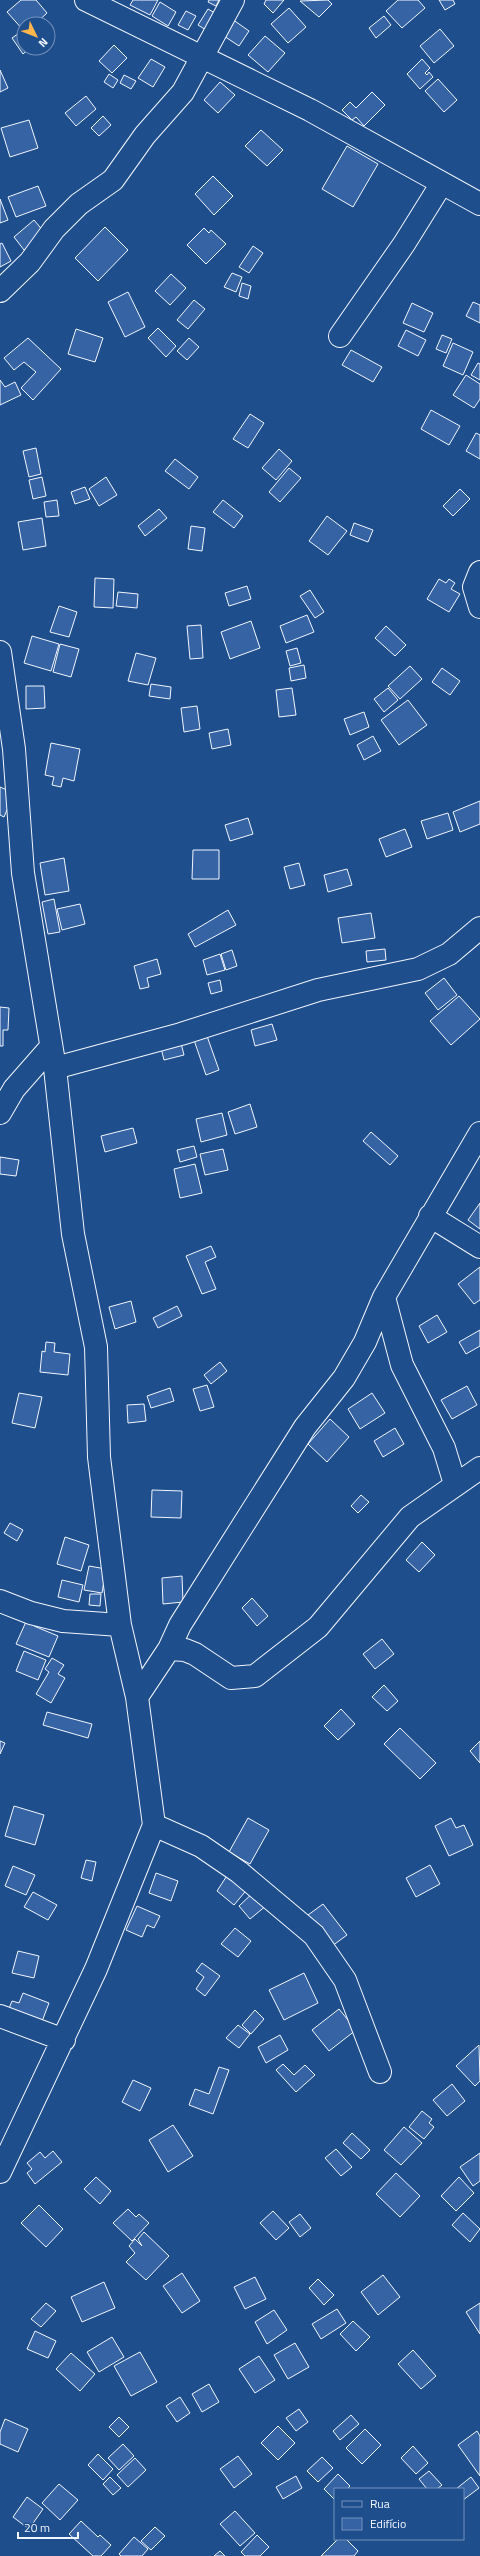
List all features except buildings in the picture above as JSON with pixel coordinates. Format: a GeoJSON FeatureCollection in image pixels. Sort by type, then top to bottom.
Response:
{"type":"FeatureCollection","features":[{"type":"Feature","properties":{"kind":"street"},"geometry":{"type":"LineString","coordinates":[[86,0],[201,58],[310,110],[480,204]]}},
{"type":"Feature","properties":{"kind":"street"},"geometry":{"type":"LineString","coordinates":[[0,291],[30,262],[54,230],[79,204],[113,180],[145,135],[183,92],[233,0]]}},
{"type":"Feature","properties":{"kind":"street"},"geometry":{"type":"LineString","coordinates":[[340,336],[404,244],[442,183]]}},
{"type":"Feature","properties":{"kind":"street"},"geometry":{"type":"LineString","coordinates":[[480,572],[474,587],[480,607]]}},
{"type":"Feature","properties":{"kind":"street"},"geometry":{"type":"LineString","coordinates":[[0,652],[7,746],[23,873],[52,1058],[73,1234],[96,1347],[99,1456],[120,1625],[137,1697],[154,1824],[96,1969],[64,2040],[1,2166]]}},
{"type":"Feature","properties":{"kind":"street"},"geometry":{"type":"LineString","coordinates":[[0,1113],[14,1089],[52,1058],[181,1034],[318,990],[418,970],[449,954],[480,928]]}},
{"type":"Feature","properties":{"kind":"street"},"geometry":{"type":"LineString","coordinates":[[137,1697],[169,1649],[180,1625],[273,1475],[305,1427],[344,1378],[365,1342],[384,1297],[430,1216],[480,1134]]}},
{"type":"Feature","properties":{"kind":"street"},"geometry":{"type":"LineString","coordinates":[[430,1216],[480,1247]]}},
{"type":"Feature","properties":{"kind":"street"},"geometry":{"type":"LineString","coordinates":[[384,1297],[402,1365],[444,1448],[455,1484]]}},
{"type":"Feature","properties":{"kind":"street"},"geometry":{"type":"LineString","coordinates":[[169,1649],[184,1650],[195,1654],[231,1678],[255,1676],[318,1627],[410,1517],[455,1484],[480,1468]]}},
{"type":"Feature","properties":{"kind":"street"},"geometry":{"type":"LineString","coordinates":[[0,1601],[31,1613],[63,1621],[120,1625]]}},
{"type":"Feature","properties":{"kind":"street"},"geometry":{"type":"LineString","coordinates":[[154,1824],[201,1846],[239,1872],[314,1935],[345,1980],[380,2072]]}},
{"type":"Feature","properties":{"kind":"street"},"geometry":{"type":"LineString","coordinates":[[0,2016],[64,2040]]}}]}
